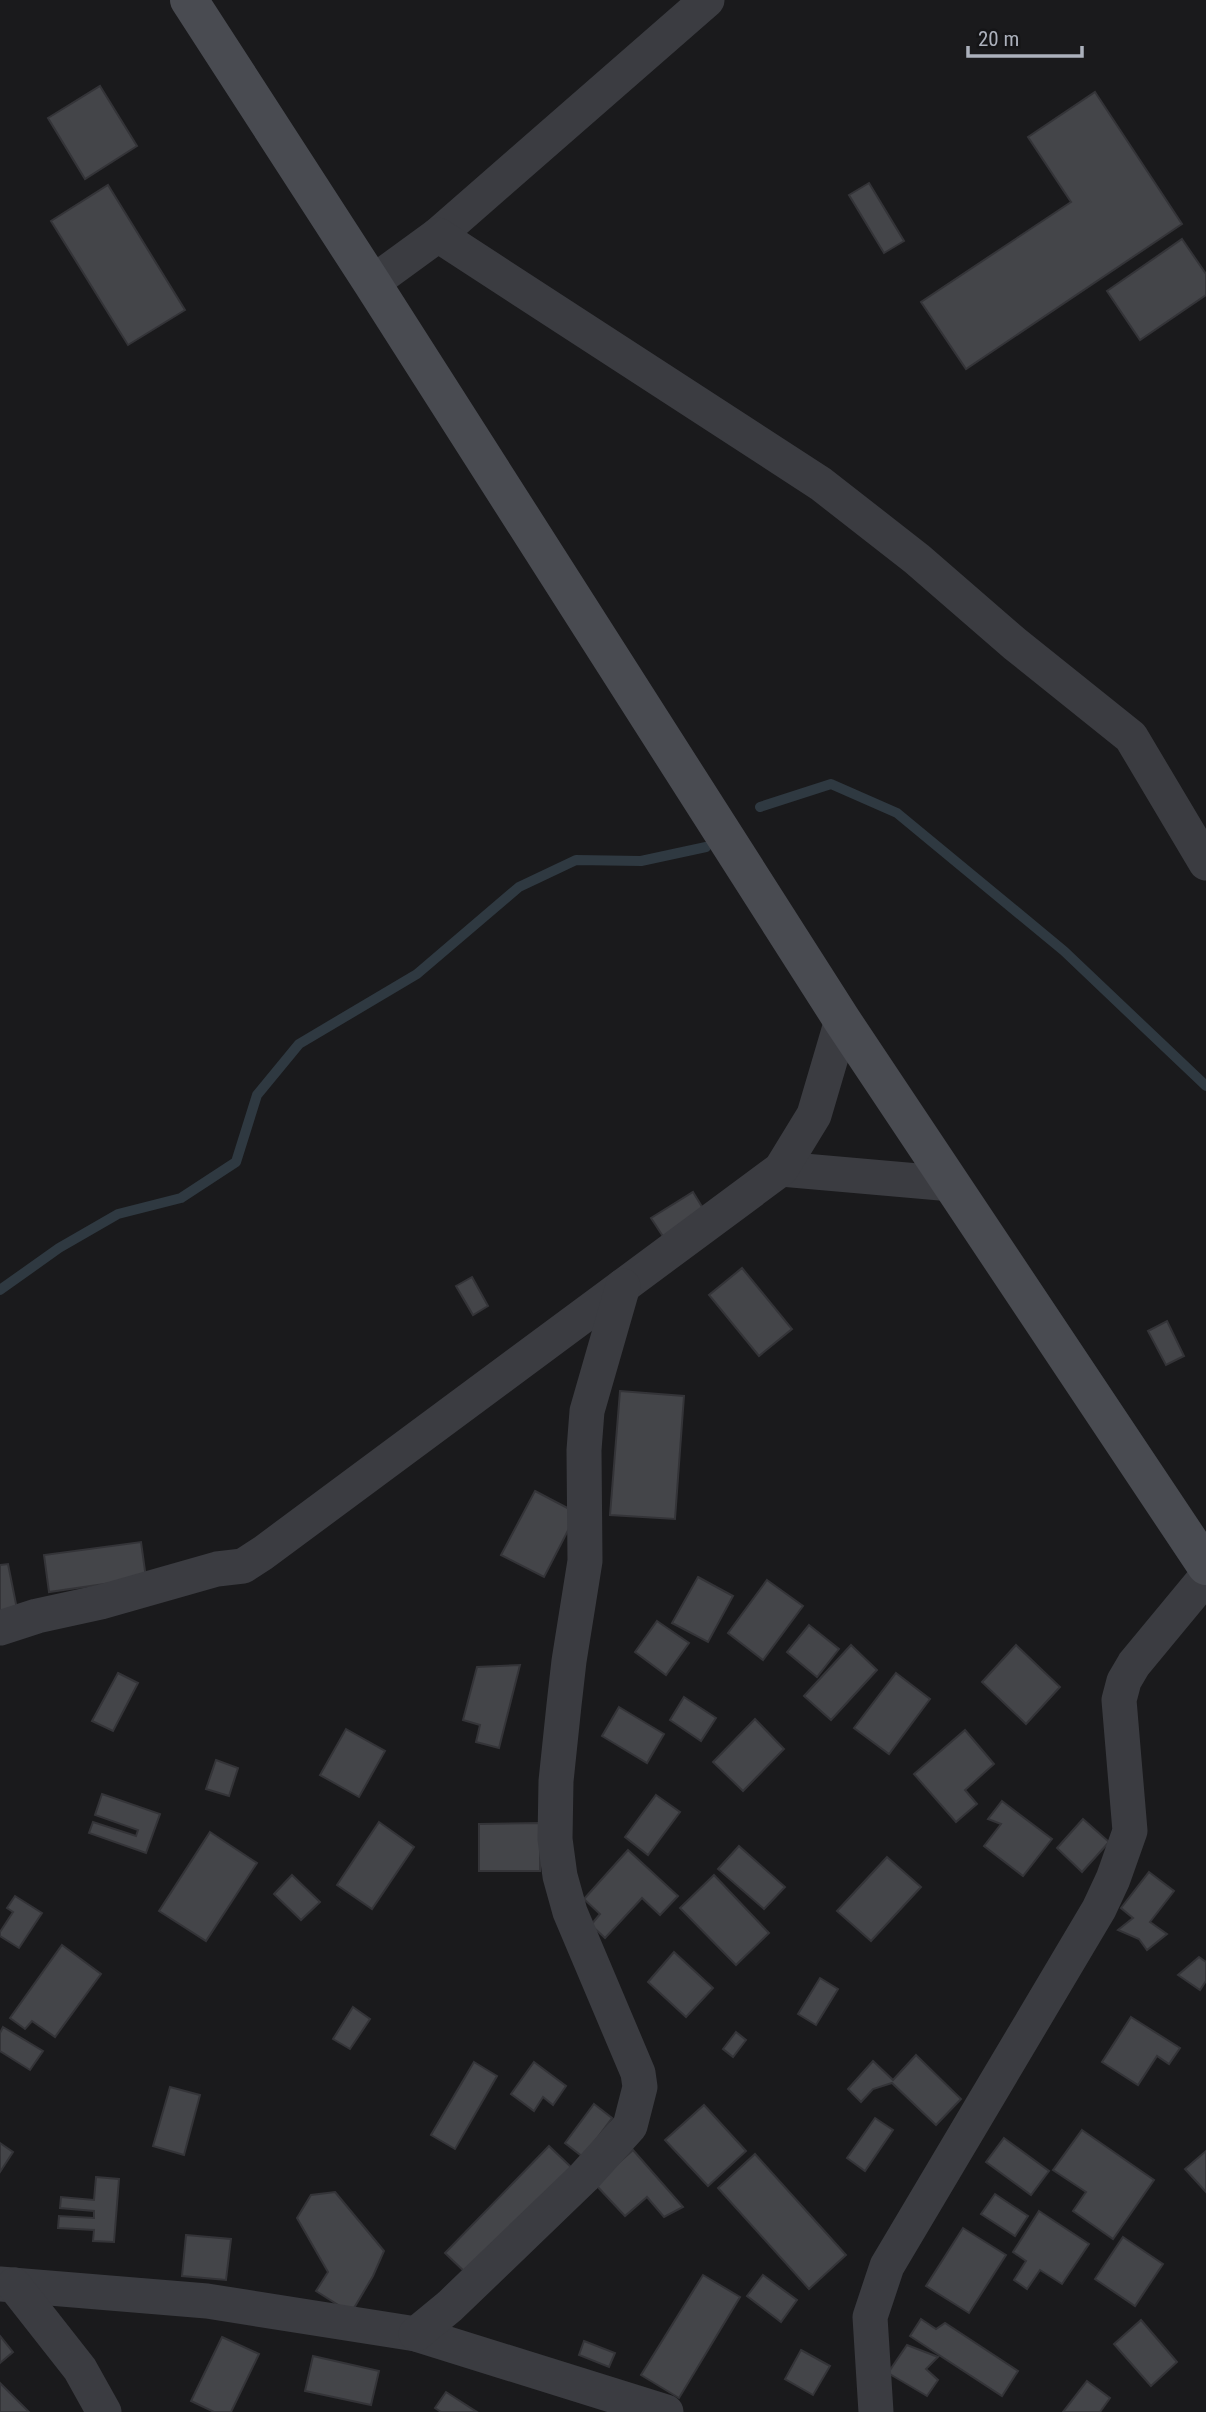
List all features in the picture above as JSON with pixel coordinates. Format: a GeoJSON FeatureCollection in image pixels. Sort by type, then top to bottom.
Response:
{"type":"FeatureCollection","features":[{"type":"Feature","properties":{"kind":"main road"},"geometry":{"type":"LineString","coordinates":[[189,0],[842,1020],[1206,1566]]}},
{"type":"Feature","properties":{"kind":"street"},"geometry":{"type":"LineString","coordinates":[[372,283],[438,235],[707,0]]}},
{"type":"Feature","properties":{"kind":"street"},"geometry":{"type":"LineString","coordinates":[[438,235],[821,484],[917,559],[1015,644],[1131,737],[1206,863]]}},
{"type":"Feature","properties":{"kind":"street"},"geometry":{"type":"LineString","coordinates":[[0,1628],[217,1569],[243,1566],[781,1169],[814,1115],[842,1020]]}},
{"type":"Feature","properties":{"kind":"street"},"geometry":{"type":"LineString","coordinates":[[781,1169],[952,1184]]}},
{"type":"Feature","properties":{"kind":"street"},"geometry":{"type":"LineString","coordinates":[[416,2334],[450,2306],[594,2167],[630,2126],[640,2087],[638,2073],[570,1912],[560,1876],[555,1839],[556,1781],[564,1706],[585,1561],[584,1450],[587,1410],[623,1286]]}},
{"type":"Feature","properties":{"kind":"street"},"geometry":{"type":"LineString","coordinates":[[876,2412],[870,2317],[887,2266],[1099,1909],[1113,1879],[1130,1831],[1119,1700],[1124,1681],[1134,1664],[1206,1577]]}},
{"type":"Feature","properties":{"kind":"street"},"geometry":{"type":"LineString","coordinates":[[7,2285],[207,2301],[416,2334],[666,2412]]}},
{"type":"Feature","properties":{"kind":"street"},"geometry":{"type":"LineString","coordinates":[[7,2285],[80,2369],[104,2412]]}},
{"type":"Feature","properties":{"kind":"building"},"geometry":{"type":"Polygon","coordinates":[[[100,86],[137,146],[85,179],[48,118],[100,86]]]}},
{"type":"Feature","properties":{"kind":"building"},"geometry":{"type":"Polygon","coordinates":[[[1095,92],[1182,224],[966,369],[921,302],[1071,202],[1028,137],[1095,92]]]}},
{"type":"Feature","properties":{"kind":"building"},"geometry":{"type":"Polygon","coordinates":[[[869,183],[904,241],[884,253],[849,195],[869,183]]]}},
{"type":"Feature","properties":{"kind":"building"},"geometry":{"type":"Polygon","coordinates":[[[108,185],[185,310],[128,345],[51,221],[108,185]]]}},
{"type":"Feature","properties":{"kind":"building"},"geometry":{"type":"Polygon","coordinates":[[[1182,239],[1206,274],[1206,295],[1140,340],[1107,291],[1182,239]]]}},
{"type":"Feature","properties":{"kind":"building"},"geometry":{"type":"Polygon","coordinates":[[[693,1192],[707,1215],[666,1241],[651,1218],[693,1192]]]}},
{"type":"Feature","properties":{"kind":"building"},"geometry":{"type":"Polygon","coordinates":[[[742,1268],[792,1329],[759,1356],[709,1295],[742,1268]]]}},
{"type":"Feature","properties":{"kind":"building"},"geometry":{"type":"Polygon","coordinates":[[[472,1277],[488,1306],[473,1315],[456,1286],[472,1277]]]}},
{"type":"Feature","properties":{"kind":"building"},"geometry":{"type":"Polygon","coordinates":[[[1167,1321],[1184,1356],[1166,1365],[1148,1331],[1167,1321]]]}},
{"type":"Feature","properties":{"kind":"building"},"geometry":{"type":"Polygon","coordinates":[[[620,1391],[684,1396],[675,1519],[610,1515],[620,1391]]]}},
{"type":"Feature","properties":{"kind":"building"},"geometry":{"type":"Polygon","coordinates":[[[535,1491],[577,1513],[544,1577],[501,1555],[535,1491]]]}},
{"type":"Feature","properties":{"kind":"building"},"geometry":{"type":"Polygon","coordinates":[[[141,1542],[146,1578],[49,1592],[44,1555],[141,1542]]]}},
{"type":"Feature","properties":{"kind":"building"},"geometry":{"type":"Polygon","coordinates":[[[8,1564],[17,1609],[0,1612],[0,1565],[8,1564]]]}},
{"type":"Feature","properties":{"kind":"building"},"geometry":{"type":"Polygon","coordinates":[[[698,1577],[733,1596],[708,1642],[672,1623],[698,1577]]]}},
{"type":"Feature","properties":{"kind":"building"},"geometry":{"type":"Polygon","coordinates":[[[767,1580],[803,1606],[763,1660],[728,1633],[767,1580]]]}},
{"type":"Feature","properties":{"kind":"building"},"geometry":{"type":"Polygon","coordinates":[[[657,1621],[689,1643],[666,1675],[635,1652],[657,1621]]]}},
{"type":"Feature","properties":{"kind":"building"},"geometry":{"type":"Polygon","coordinates":[[[809,1625],[839,1649],[817,1677],[787,1652],[809,1625]]]}},
{"type":"Feature","properties":{"kind":"building"},"geometry":{"type":"Polygon","coordinates":[[[851,1645],[877,1670],[831,1720],[804,1696],[851,1645]]]}},
{"type":"Feature","properties":{"kind":"building"},"geometry":{"type":"Polygon","coordinates":[[[1016,1645],[1060,1687],[1026,1724],[982,1682],[1016,1645]]]}},
{"type":"Feature","properties":{"kind":"building"},"geometry":{"type":"Polygon","coordinates":[[[520,1665],[499,1748],[476,1742],[480,1725],[463,1720],[477,1667],[520,1665]]]}},
{"type":"Feature","properties":{"kind":"building"},"geometry":{"type":"Polygon","coordinates":[[[118,1673],[138,1683],[113,1731],[92,1721],[118,1673]]]}},
{"type":"Feature","properties":{"kind":"building"},"geometry":{"type":"Polygon","coordinates":[[[896,1673],[930,1699],[889,1754],[854,1728],[896,1673]]]}},
{"type":"Feature","properties":{"kind":"building"},"geometry":{"type":"Polygon","coordinates":[[[684,1697],[716,1718],[701,1741],[670,1720],[684,1697]]]}},
{"type":"Feature","properties":{"kind":"building"},"geometry":{"type":"Polygon","coordinates":[[[619,1707],[664,1734],[647,1763],[602,1736],[619,1707]]]}},
{"type":"Feature","properties":{"kind":"building"},"geometry":{"type":"Polygon","coordinates":[[[755,1719],[784,1749],[743,1791],[713,1762],[755,1719]]]}},
{"type":"Feature","properties":{"kind":"building"},"geometry":{"type":"Polygon","coordinates":[[[346,1729],[385,1751],[359,1797],[320,1775],[346,1729]]]}},
{"type":"Feature","properties":{"kind":"building"},"geometry":{"type":"Polygon","coordinates":[[[965,1730],[994,1764],[965,1790],[977,1804],[956,1822],[914,1774],[965,1730]]]}},
{"type":"Feature","properties":{"kind":"building"},"geometry":{"type":"Polygon","coordinates":[[[216,1760],[238,1768],[229,1796],[206,1789],[216,1760]]]}},
{"type":"Feature","properties":{"kind":"building"},"geometry":{"type":"Polygon","coordinates":[[[102,1794],[160,1814],[146,1853],[89,1833],[93,1822],[136,1836],[138,1830],[95,1815],[102,1794]]]}},
{"type":"Feature","properties":{"kind":"building"},"geometry":{"type":"Polygon","coordinates":[[[656,1795],[680,1812],[648,1855],[625,1837],[656,1795]]]}},
{"type":"Feature","properties":{"kind":"building"},"geometry":{"type":"Polygon","coordinates":[[[1002,1801],[1052,1839],[1023,1876],[984,1846],[1001,1824],[988,1819],[1002,1801]]]}},
{"type":"Feature","properties":{"kind":"building"},"geometry":{"type":"Polygon","coordinates":[[[1083,1819],[1109,1842],[1082,1872],[1057,1848],[1083,1819]]]}},
{"type":"Feature","properties":{"kind":"building"},"geometry":{"type":"Polygon","coordinates":[[[379,1822],[414,1847],[372,1909],[337,1885],[379,1822]]]}},
{"type":"Feature","properties":{"kind":"building"},"geometry":{"type":"Polygon","coordinates":[[[540,1823],[540,1871],[479,1871],[479,1824],[540,1823]]]}},
{"type":"Feature","properties":{"kind":"building"},"geometry":{"type":"Polygon","coordinates":[[[210,1832],[257,1863],[206,1941],[159,1911],[210,1832]]]}},
{"type":"Feature","properties":{"kind":"building"},"geometry":{"type":"Polygon","coordinates":[[[739,1846],[785,1887],[764,1909],[718,1869],[739,1846]]]}},
{"type":"Feature","properties":{"kind":"building"},"geometry":{"type":"Polygon","coordinates":[[[628,1850],[678,1896],[660,1915],[642,1898],[605,1938],[591,1925],[600,1914],[584,1899],[628,1850]]]}},
{"type":"Feature","properties":{"kind":"building"},"geometry":{"type":"Polygon","coordinates":[[[887,1857],[921,1887],[871,1941],[837,1911],[887,1857]]]}},
{"type":"Feature","properties":{"kind":"building"},"geometry":{"type":"Polygon","coordinates":[[[1149,1872],[1174,1891],[1150,1922],[1167,1934],[1147,1950],[1139,1939],[1118,1930],[1133,1918],[1121,1908],[1149,1872]]]}},
{"type":"Feature","properties":{"kind":"building"},"geometry":{"type":"Polygon","coordinates":[[[292,1875],[320,1902],[301,1920],[274,1894],[292,1875]]]}},
{"type":"Feature","properties":{"kind":"building"},"geometry":{"type":"Polygon","coordinates":[[[714,1875],[769,1933],[736,1965],[680,1908],[714,1875]]]}},
{"type":"Feature","properties":{"kind":"building"},"geometry":{"type":"Polygon","coordinates":[[[15,1896],[42,1913],[19,1948],[0,1936],[13,1912],[7,1908],[15,1896]]]}},
{"type":"Feature","properties":{"kind":"building"},"geometry":{"type":"Polygon","coordinates":[[[62,1945],[101,1974],[55,2037],[32,2021],[25,2029],[10,2018],[62,1945]]]}},
{"type":"Feature","properties":{"kind":"building"},"geometry":{"type":"Polygon","coordinates":[[[674,1952],[713,1988],[686,2017],[648,1982],[674,1952]]]}},
{"type":"Feature","properties":{"kind":"building"},"geometry":{"type":"Polygon","coordinates":[[[1199,1957],[1206,1962],[1206,1981],[1200,1990],[1178,1975],[1199,1957]]]}},
{"type":"Feature","properties":{"kind":"building"},"geometry":{"type":"Polygon","coordinates":[[[820,1978],[838,1989],[816,2025],[798,2014],[820,1978]]]}},
{"type":"Feature","properties":{"kind":"building"},"geometry":{"type":"Polygon","coordinates":[[[353,2007],[370,2019],[350,2049],[333,2039],[353,2007]]]}},
{"type":"Feature","properties":{"kind":"building"},"geometry":{"type":"Polygon","coordinates":[[[1131,2017],[1180,2048],[1169,2064],[1157,2056],[1138,2085],[1102,2062],[1131,2017]]]}},
{"type":"Feature","properties":{"kind":"building"},"geometry":{"type":"Polygon","coordinates":[[[3,2027],[43,2051],[30,2070],[0,2051],[0,2033],[3,2027]]]}},
{"type":"Feature","properties":{"kind":"building"},"geometry":{"type":"Polygon","coordinates":[[[736,2032],[746,2040],[733,2057],[723,2049],[736,2032]]]}},
{"type":"Feature","properties":{"kind":"building"},"geometry":{"type":"Polygon","coordinates":[[[916,2055],[961,2099],[936,2125],[892,2083],[873,2089],[861,2102],[848,2089],[873,2061],[893,2080],[916,2055]]]}},
{"type":"Feature","properties":{"kind":"building"},"geometry":{"type":"Polygon","coordinates":[[[474,2062],[497,2076],[455,2149],[431,2135],[474,2062]]]}},
{"type":"Feature","properties":{"kind":"building"},"geometry":{"type":"Polygon","coordinates":[[[534,2062],[566,2086],[553,2105],[543,2097],[534,2111],[511,2094],[534,2062]]]}},
{"type":"Feature","properties":{"kind":"building"},"geometry":{"type":"Polygon","coordinates":[[[170,2087],[200,2095],[184,2155],[153,2146],[170,2087]]]}},
{"type":"Feature","properties":{"kind":"building"},"geometry":{"type":"Polygon","coordinates":[[[594,2104],[612,2118],[583,2157],[565,2143],[594,2104]]]}},
{"type":"Feature","properties":{"kind":"building"},"geometry":{"type":"Polygon","coordinates":[[[704,2105],[746,2151],[708,2186],[665,2140],[704,2105]]]}},
{"type":"Feature","properties":{"kind":"building"},"geometry":{"type":"Polygon","coordinates":[[[875,2118],[893,2130],[865,2171],[847,2158],[875,2118]]]}},
{"type":"Feature","properties":{"kind":"building"},"geometry":{"type":"Polygon","coordinates":[[[1082,2130],[1154,2180],[1113,2239],[1073,2211],[1086,2192],[1053,2170],[1082,2130]]]}},
{"type":"Feature","properties":{"kind":"building"},"geometry":{"type":"Polygon","coordinates":[[[1004,2138],[1049,2171],[1031,2195],[986,2162],[1004,2138]]]}},
{"type":"Feature","properties":{"kind":"building"},"geometry":{"type":"Polygon","coordinates":[[[0,2143],[13,2152],[0,2172],[0,2143]]]}},
{"type":"Feature","properties":{"kind":"building"},"geometry":{"type":"Polygon","coordinates":[[[549,2146],[571,2167],[467,2274],[445,2253],[549,2146]]]}},
{"type":"Feature","properties":{"kind":"building"},"geometry":{"type":"Polygon","coordinates":[[[633,2150],[683,2207],[664,2217],[647,2197],[625,2216],[595,2184],[633,2150]]]}},
{"type":"Feature","properties":{"kind":"building"},"geometry":{"type":"Polygon","coordinates":[[[1206,2151],[1206,2192],[1185,2169],[1206,2151]]]}},
{"type":"Feature","properties":{"kind":"building"},"geometry":{"type":"Polygon","coordinates":[[[755,2154],[846,2255],[809,2289],[718,2188],[755,2154]]]}},
{"type":"Feature","properties":{"kind":"building"},"geometry":{"type":"Polygon","coordinates":[[[96,2177],[119,2179],[114,2242],[93,2241],[94,2230],[58,2228],[59,2216],[94,2218],[94,2211],[60,2208],[61,2197],[94,2200],[96,2177]]]}},
{"type":"Feature","properties":{"kind":"building"},"geometry":{"type":"Polygon","coordinates":[[[335,2192],[384,2251],[351,2313],[316,2291],[328,2272],[297,2218],[311,2195],[335,2192]]]}},
{"type":"Feature","properties":{"kind":"building"},"geometry":{"type":"Polygon","coordinates":[[[995,2194],[1028,2216],[1015,2236],[981,2214],[995,2194]]]}},
{"type":"Feature","properties":{"kind":"building"},"geometry":{"type":"Polygon","coordinates":[[[1039,2211],[1089,2244],[1062,2284],[1040,2270],[1027,2289],[1014,2280],[1026,2261],[1013,2252],[1039,2211]]]}},
{"type":"Feature","properties":{"kind":"building"},"geometry":{"type":"Polygon","coordinates":[[[963,2228],[1006,2255],[969,2313],[926,2286],[963,2228]]]}},
{"type":"Feature","properties":{"kind":"building"},"geometry":{"type":"Polygon","coordinates":[[[186,2235],[231,2239],[226,2280],[182,2276],[186,2235]]]}},
{"type":"Feature","properties":{"kind":"building"},"geometry":{"type":"Polygon","coordinates":[[[1123,2237],[1163,2264],[1135,2306],[1095,2279],[1123,2237]]]}},
{"type":"Feature","properties":{"kind":"building"},"geometry":{"type":"Polygon","coordinates":[[[703,2275],[740,2297],[679,2398],[641,2375],[703,2275]]]}},
{"type":"Feature","properties":{"kind":"building"},"geometry":{"type":"Polygon","coordinates":[[[763,2275],[797,2300],[781,2322],[747,2296],[763,2275]]]}},
{"type":"Feature","properties":{"kind":"building"},"geometry":{"type":"Polygon","coordinates":[[[921,2319],[936,2329],[945,2323],[1018,2371],[1002,2396],[910,2336],[921,2319]]]}},
{"type":"Feature","properties":{"kind":"building"},"geometry":{"type":"Polygon","coordinates":[[[1141,2320],[1177,2362],[1151,2386],[1114,2344],[1141,2320]]]}},
{"type":"Feature","properties":{"kind":"building"},"geometry":{"type":"Polygon","coordinates":[[[0,2336],[13,2352],[0,2363],[0,2336]]]}},
{"type":"Feature","properties":{"kind":"building"},"geometry":{"type":"Polygon","coordinates":[[[222,2337],[259,2354],[231,2412],[214,2412],[191,2401],[222,2337]]]}},
{"type":"Feature","properties":{"kind":"building"},"geometry":{"type":"Polygon","coordinates":[[[584,2341],[615,2353],[609,2367],[579,2355],[584,2341]]]}},
{"type":"Feature","properties":{"kind":"building"},"geometry":{"type":"Polygon","coordinates":[[[907,2345],[938,2357],[926,2369],[938,2380],[927,2396],[888,2373],[907,2345]]]}},
{"type":"Feature","properties":{"kind":"building"},"geometry":{"type":"Polygon","coordinates":[[[801,2350],[830,2366],[813,2395],[785,2379],[801,2350]]]}},
{"type":"Feature","properties":{"kind":"building"},"geometry":{"type":"Polygon","coordinates":[[[313,2356],[379,2371],[371,2405],[305,2391],[313,2356]]]}},
{"type":"Feature","properties":{"kind":"building"},"geometry":{"type":"Polygon","coordinates":[[[1087,2381],[1110,2398],[1100,2412],[1063,2412],[1087,2381]]]}},
{"type":"Feature","properties":{"kind":"building"},"geometry":{"type":"Polygon","coordinates":[[[0,2383],[29,2412],[0,2412],[0,2383]]]}},
{"type":"Feature","properties":{"kind":"building"},"geometry":{"type":"Polygon","coordinates":[[[446,2392],[477,2412],[441,2412],[435,2408],[446,2392]]]}},
{"type":"Feature","properties":{"kind":"waterway"},"geometry":{"type":"LineString","coordinates":[[760,807],[831,784],[897,813],[1064,951],[1206,1086]]}},
{"type":"Feature","properties":{"kind":"waterway"},"geometry":{"type":"LineString","coordinates":[[0,1290],[59,1248],[118,1214],[181,1198],[236,1162],[257,1095],[299,1044],[417,974],[519,887],[576,860],[641,861],[706,847]]}}]}
